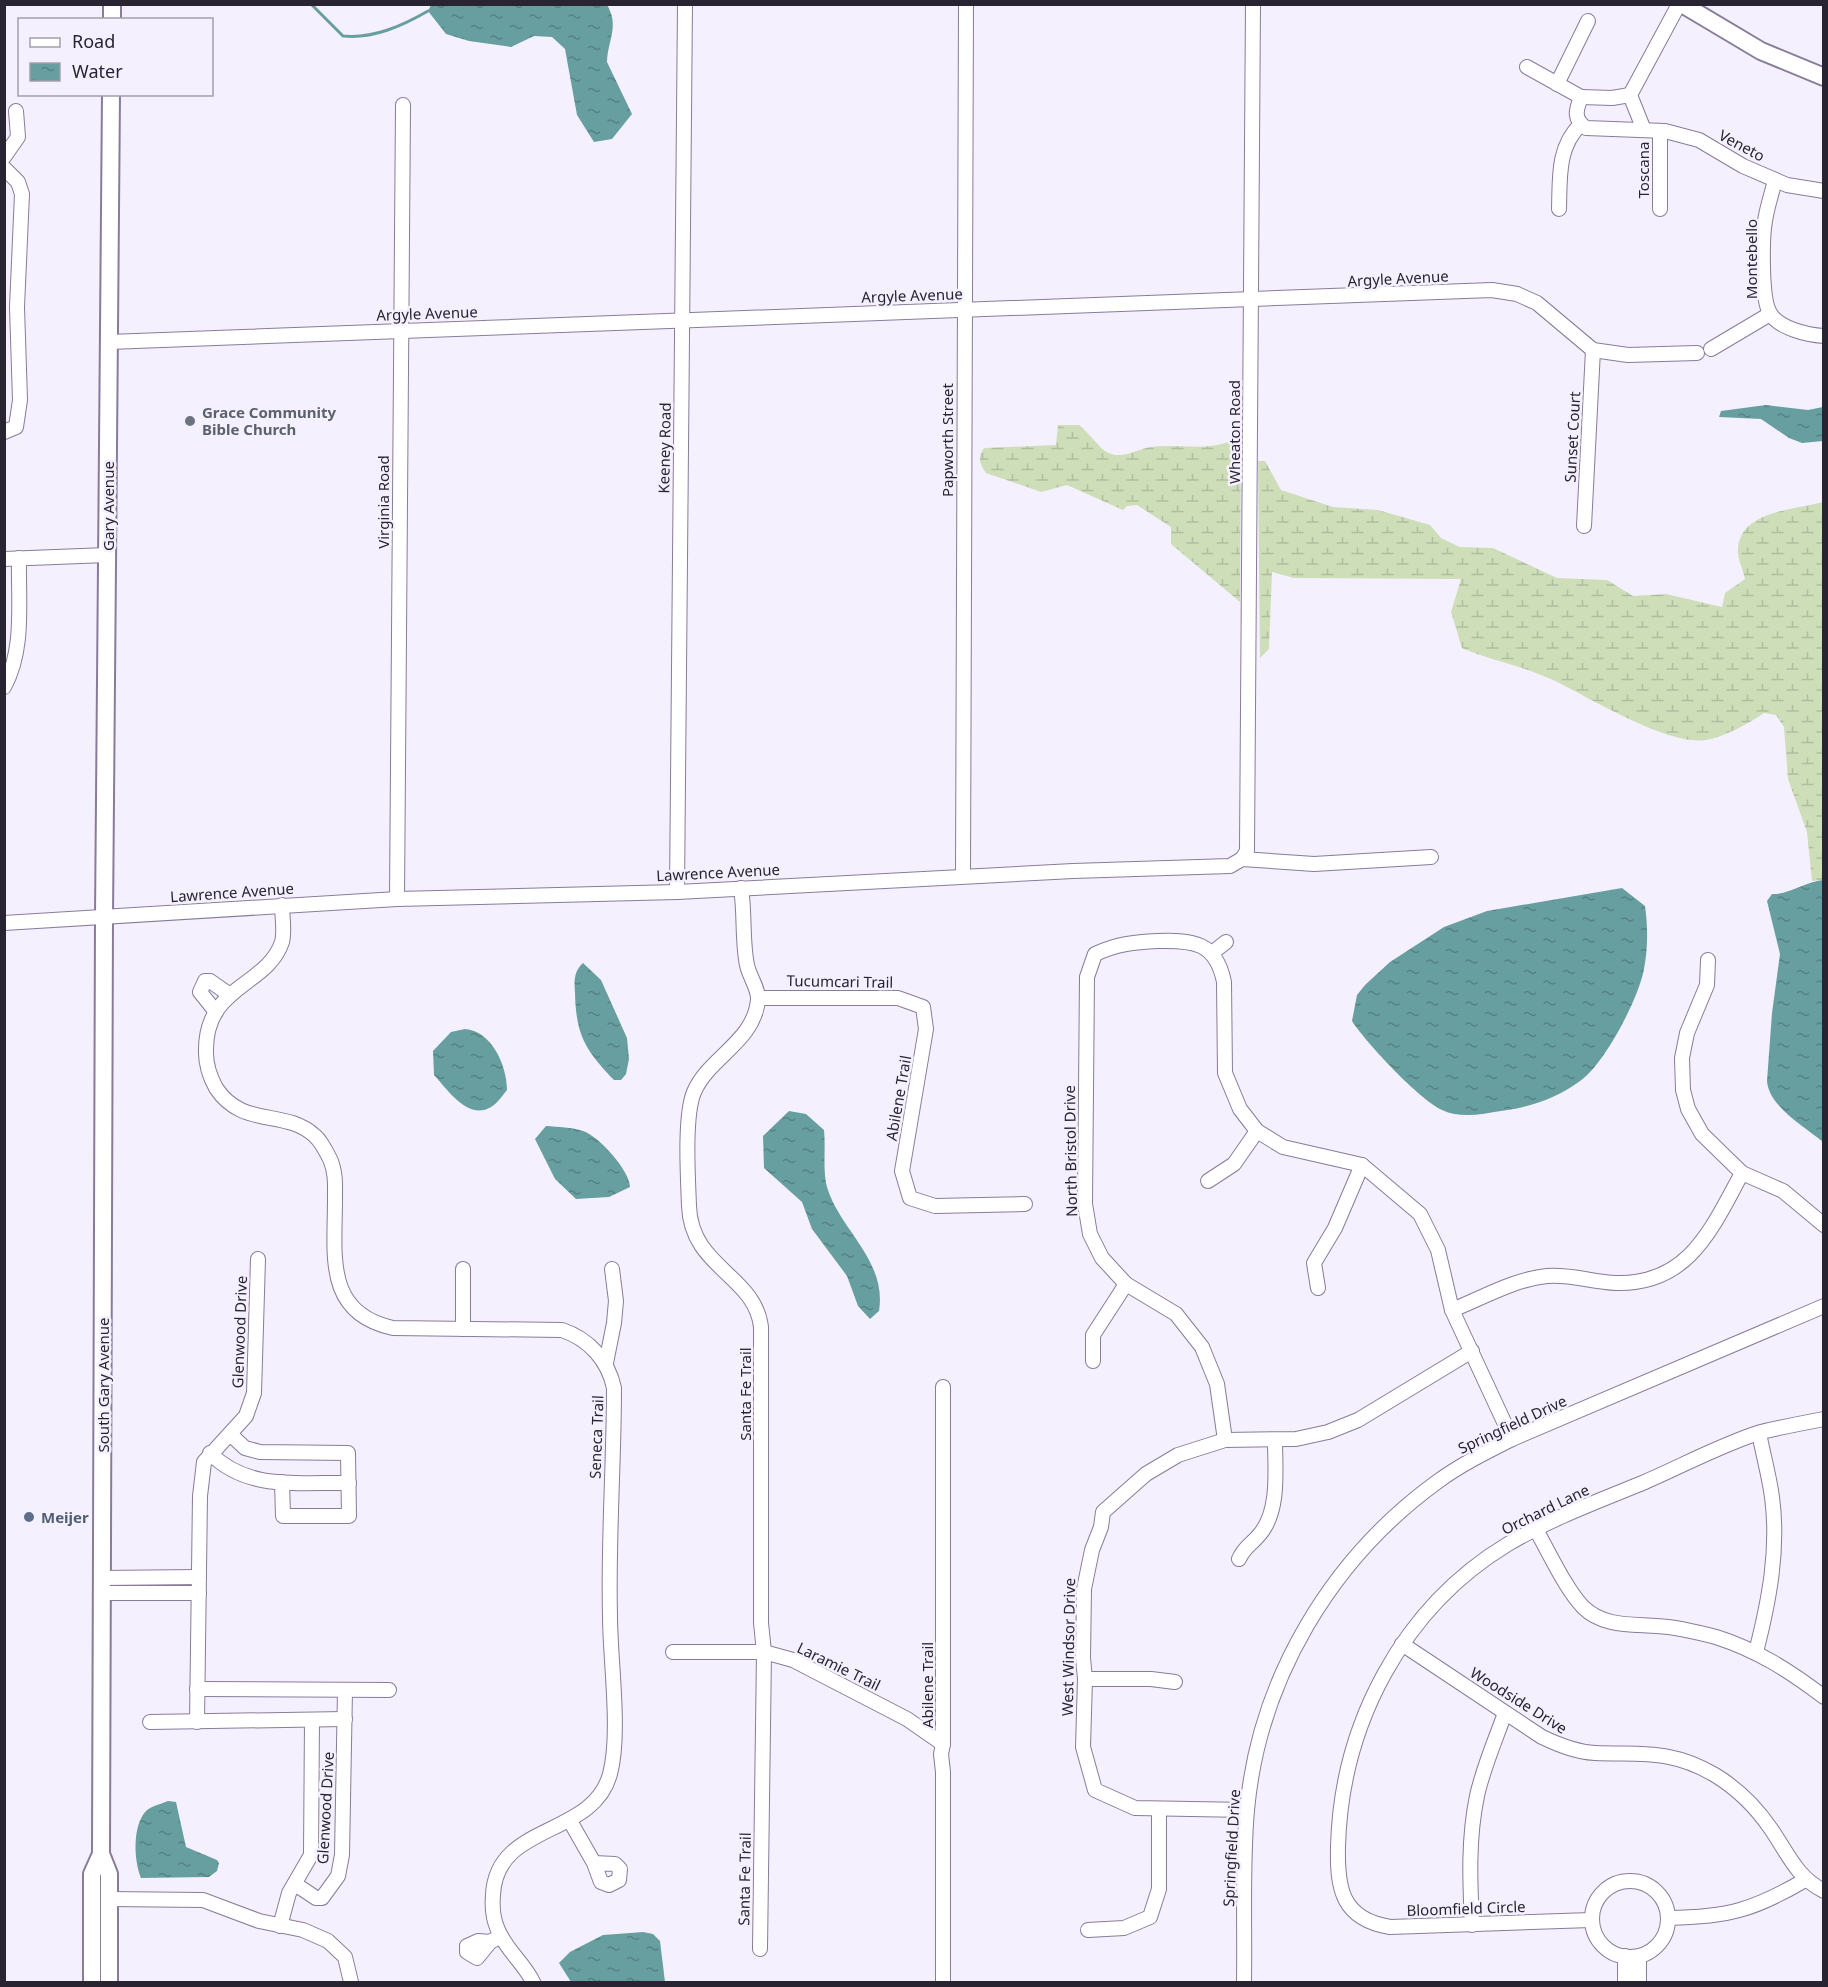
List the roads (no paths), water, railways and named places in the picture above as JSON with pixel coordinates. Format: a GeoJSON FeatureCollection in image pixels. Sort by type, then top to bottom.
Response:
{"type":"FeatureCollection","features":[{"type":"Feature","properties":{"kind":"main road"},"geometry":{"type":"LineString","coordinates":[[1681,4],[1761,51],[1824,77]]}},
{"type":"Feature","properties":{"kind":"main road","name":"Gary Avenue"},"geometry":{"type":"LineString","coordinates":[[104,917],[111,96]]}},
{"type":"Feature","properties":{"kind":"main road","name":"South Gary Avenue"},"geometry":{"type":"LineString","coordinates":[[104,917],[101,1854],[109,1874],[110,1983]]}},
{"type":"Feature","properties":{"kind":"main road","name":"South Gary Avenue"},"geometry":{"type":"LineString","coordinates":[[92,1983],[92,1874],[101,1854]]}},
{"type":"Feature","properties":{"kind":"street","name":"Keeney Road"},"geometry":{"type":"LineString","coordinates":[[677,892],[685,4]]}},
{"type":"Feature","properties":{"kind":"street","name":"Papworth Street"},"geometry":{"type":"LineString","coordinates":[[963,876],[963,310],[966,4]]}},
{"type":"Feature","properties":{"kind":"street","name":"Wheaton Road"},"geometry":{"type":"LineString","coordinates":[[1242,859],[1247,851],[1253,4]]}},
{"type":"Feature","properties":{"kind":"street"},"geometry":{"type":"LineString","coordinates":[[1527,66],[1581,97],[1612,98],[1630,94],[1681,4]]}},
{"type":"Feature","properties":{"kind":"street"},"geometry":{"type":"LineString","coordinates":[[1557,84],[1588,21]]}},
{"type":"Feature","properties":{"kind":"street"},"geometry":{"type":"LineString","coordinates":[[1630,94],[1644,130]]}},
{"type":"Feature","properties":{"kind":"street"},"geometry":{"type":"LineString","coordinates":[[1558,209],[1563,151],[1569,136],[1581,124],[1576,114],[1581,97]]}},
{"type":"Feature","properties":{"kind":"street","name":"Virginia Road"},"geometry":{"type":"LineString","coordinates":[[397,899],[403,105]]}},
{"type":"Feature","properties":{"kind":"street"},"geometry":{"type":"LineString","coordinates":[[4,157],[18,137],[16,111]]}},
{"type":"Feature","properties":{"kind":"street","name":"Veneto"},"geometry":{"type":"LineString","coordinates":[[1581,124],[1592,129],[1660,131],[1699,140],[1743,166],[1786,185],[1824,191]]}},
{"type":"Feature","properties":{"kind":"street","name":"Toscana"},"geometry":{"type":"LineString","coordinates":[[1660,131],[1660,209]]}},
{"type":"Feature","properties":{"kind":"street"},"geometry":{"type":"LineString","coordinates":[[4,168],[18,182],[22,194],[17,307],[20,400],[16,427],[4,432]]}},
{"type":"Feature","properties":{"kind":"street","name":"Montebello"},"geometry":{"type":"LineString","coordinates":[[1775,180],[1765,222],[1764,298],[1770,315],[1781,324],[1812,335],[1824,336]]}},
{"type":"Feature","properties":{"kind":"street","name":"Argyle Avenue"},"geometry":{"type":"LineString","coordinates":[[109,342],[1506,291],[1537,303],[1593,350]]}},
{"type":"Feature","properties":{"kind":"street"},"geometry":{"type":"LineString","coordinates":[[1711,349],[1770,315]]}},
{"type":"Feature","properties":{"kind":"street"},"geometry":{"type":"LineString","coordinates":[[1593,350],[1628,355],[1697,353]]}},
{"type":"Feature","properties":{"kind":"street","name":"Sunset Court"},"geometry":{"type":"LineString","coordinates":[[1584,525],[1593,350]]}},
{"type":"Feature","properties":{"kind":"street"},"geometry":{"type":"LineString","coordinates":[[4,687],[15,663],[18,646],[12,558],[107,555]]}},
{"type":"Feature","properties":{"kind":"street","name":"Lawrence Avenue"},"geometry":{"type":"LineString","coordinates":[[4,922],[397,899],[677,892],[963,876],[1230,866],[1242,859],[1314,864],[1431,857]]}},
{"type":"Feature","properties":{"kind":"street"},"geometry":{"type":"LineString","coordinates":[[741,888],[746,915],[747,965],[758,998]]}},
{"type":"Feature","properties":{"kind":"street","name":"Seneca Trail"},"geometry":{"type":"LineString","coordinates":[[282,905],[282,940],[274,958],[230,995],[216,1012],[207,1033],[206,1054],[212,1080],[226,1102],[249,1114],[291,1123],[315,1136],[330,1159],[335,1178],[335,1273],[341,1292],[352,1308],[369,1320],[393,1328],[562,1330],[582,1338],[606,1364],[614,1388],[610,1535],[613,1761],[608,1780],[601,1793],[570,1821],[513,1848],[494,1882],[492,1903],[495,1939],[533,1983]]}},
{"type":"Feature","properties":{"kind":"street","name":"North Bristol Drive"},"geometry":{"type":"LineString","coordinates":[[1212,953],[1199,944],[1183,940],[1127,942],[1095,954],[1086,984],[1085,1204],[1087,1225],[1094,1246],[1126,1284],[1176,1314],[1202,1347],[1217,1384],[1225,1440]]}},
{"type":"Feature","properties":{"kind":"street"},"geometry":{"type":"LineString","coordinates":[[1227,942],[1212,953],[1221,968],[1224,982],[1224,1056],[1229,1086],[1240,1109],[1257,1131],[1294,1151],[1362,1165],[1420,1214],[1428,1226],[1441,1258],[1452,1310],[1512,1439]]}},
{"type":"Feature","properties":{"kind":"street"},"geometry":{"type":"LineString","coordinates":[[1708,960],[1708,976],[1684,1044],[1683,1090],[1689,1109],[1702,1134],[1742,1173],[1791,1196],[1824,1225]]}},
{"type":"Feature","properties":{"kind":"street"},"geometry":{"type":"LineString","coordinates":[[216,1012],[201,992],[205,981],[210,981],[230,995]]}},
{"type":"Feature","properties":{"kind":"street","name":"Tucumcari Trail"},"geometry":{"type":"LineString","coordinates":[[758,998],[898,998],[919,1005]]}},
{"type":"Feature","properties":{"kind":"street","name":"Santa Fe Trail"},"geometry":{"type":"LineString","coordinates":[[758,998],[745,1033],[705,1075],[694,1093],[689,1114],[689,1206],[692,1227],[700,1245],[752,1300],[761,1322],[760,1623],[764,1652],[760,1949]]}},
{"type":"Feature","properties":{"kind":"street","name":"Abilene Trail"},"geometry":{"type":"LineString","coordinates":[[919,1005],[923,1007],[926,1029],[902,1171],[910,1198],[935,1206],[1025,1204]]}},
{"type":"Feature","properties":{"kind":"street"},"geometry":{"type":"LineString","coordinates":[[1208,1181],[1234,1164],[1257,1131]]}},
{"type":"Feature","properties":{"kind":"street"},"geometry":{"type":"LineString","coordinates":[[1318,1288],[1314,1263],[1335,1228],[1362,1165]]}},
{"type":"Feature","properties":{"kind":"street"},"geometry":{"type":"LineString","coordinates":[[1452,1310],[1519,1282],[1544,1276],[1563,1275],[1614,1283],[1643,1281],[1659,1276],[1682,1264],[1696,1249],[1742,1173]]}},
{"type":"Feature","properties":{"kind":"street","name":"Glenwood Drive"},"geometry":{"type":"LineString","coordinates":[[210,1453],[246,1416],[254,1393],[258,1259]]}},
{"type":"Feature","properties":{"kind":"street"},"geometry":{"type":"LineString","coordinates":[[463,1329],[464,1269]]}},
{"type":"Feature","properties":{"kind":"street"},"geometry":{"type":"LineString","coordinates":[[606,1364],[616,1301],[612,1269]]}},
{"type":"Feature","properties":{"kind":"street"},"geometry":{"type":"LineString","coordinates":[[1093,1361],[1093,1335],[1126,1284]]}},
{"type":"Feature","properties":{"kind":"street","name":"Springfield Drive"},"geometry":{"type":"LineString","coordinates":[[1244,1983],[1247,1810],[1255,1759],[1278,1682],[1300,1635],[1326,1594],[1363,1546],[1406,1506],[1446,1476],[1512,1439],[1824,1306]]}},
{"type":"Feature","properties":{"kind":"street","name":"West Windsor Drive"},"geometry":{"type":"LineString","coordinates":[[1247,1810],[1135,1808],[1095,1790],[1083,1748],[1084,1589],[1092,1550],[1101,1527],[1102,1512],[1161,1464],[1178,1455],[1225,1440],[1275,1440],[1321,1434],[1358,1420],[1472,1352]]}},
{"type":"Feature","properties":{"kind":"street","name":"Abilene Trail"},"geometry":{"type":"LineString","coordinates":[[943,1983],[943,1772],[940,1754],[943,1744],[944,1386]]}},
{"type":"Feature","properties":{"kind":"street","name":"Orchard Lane"},"geometry":{"type":"LineString","coordinates":[[1348,1905],[1339,1887],[1337,1875],[1338,1818],[1345,1773],[1370,1700],[1402,1644],[1435,1603],[1471,1570],[1535,1528],[1759,1433],[1824,1419]]}},
{"type":"Feature","properties":{"kind":"street"},"geometry":{"type":"LineString","coordinates":[[1756,1652],[1770,1590],[1774,1544],[1772,1496],[1759,1433]]}},
{"type":"Feature","properties":{"kind":"street"},"geometry":{"type":"LineString","coordinates":[[230,1434],[245,1448],[260,1452],[348,1453],[349,1516],[282,1516],[282,1482]]}},
{"type":"Feature","properties":{"kind":"street"},"geometry":{"type":"LineString","coordinates":[[1239,1559],[1244,1547],[1260,1534],[1270,1510],[1275,1489],[1275,1440]]}},
{"type":"Feature","properties":{"kind":"street"},"geometry":{"type":"LineString","coordinates":[[197,1722],[200,1496],[204,1462],[210,1453],[223,1466],[245,1477],[282,1482],[349,1483]]}},
{"type":"Feature","properties":{"kind":"street"},"geometry":{"type":"LineString","coordinates":[[1535,1528],[1584,1608],[1601,1619],[1615,1623],[1686,1630],[1756,1652],[1790,1672],[1824,1697]]}},
{"type":"Feature","properties":{"kind":"street"},"geometry":{"type":"LineString","coordinates":[[102,1586],[199,1578]]}},
{"type":"Feature","properties":{"kind":"street"},"geometry":{"type":"LineString","coordinates":[[102,1586],[199,1593]]}},
{"type":"Feature","properties":{"kind":"street","name":"Woodside Drive"},"geometry":{"type":"LineString","coordinates":[[1402,1644],[1542,1737],[1567,1748],[1594,1753],[1657,1754],[1681,1760],[1711,1773],[1753,1805],[1805,1880],[1824,1891]]}},
{"type":"Feature","properties":{"kind":"street","name":"Laramie Trail"},"geometry":{"type":"LineString","coordinates":[[673,1652],[764,1652],[793,1660],[907,1719],[943,1744]]}},
{"type":"Feature","properties":{"kind":"street"},"geometry":{"type":"LineString","coordinates":[[1085,1679],[1151,1679],[1175,1682]]}},
{"type":"Feature","properties":{"kind":"street"},"geometry":{"type":"LineString","coordinates":[[197,1689],[389,1690]]}},
{"type":"Feature","properties":{"kind":"street","name":"Glenwood Drive"},"geometry":{"type":"LineString","coordinates":[[295,1884],[316,1898],[322,1898],[338,1876],[342,1855],[345,1690]]}},
{"type":"Feature","properties":{"kind":"street"},"geometry":{"type":"LineString","coordinates":[[1472,1924],[1469,1863],[1473,1821],[1483,1773],[1505,1713]]}},
{"type":"Feature","properties":{"kind":"street"},"geometry":{"type":"LineString","coordinates":[[150,1722],[345,1719]]}},
{"type":"Feature","properties":{"kind":"street","name":"Glenwood Drive"},"geometry":{"type":"LineString","coordinates":[[280,1926],[289,1893],[311,1855],[312,1720]]}},
{"type":"Feature","properties":{"kind":"street"},"geometry":{"type":"LineString","coordinates":[[1089,1930],[1124,1928],[1150,1917],[1159,1888],[1159,1810]]}},
{"type":"Feature","properties":{"kind":"street"},"geometry":{"type":"LineString","coordinates":[[570,1821],[594,1863]]}},
{"type":"Feature","properties":{"kind":"street"},"geometry":{"type":"LineString","coordinates":[[1670,1918],[1732,1914],[1762,1903],[1805,1880]]}},
{"type":"Feature","properties":{"kind":"street"},"geometry":{"type":"LineString","coordinates":[[1629,1882],[1649,1886],[1659,1895],[1670,1918],[1659,1946],[1632,1956],[1613,1953],[1598,1940],[1591,1920],[1601,1896],[1611,1887],[1629,1882]]}},
{"type":"Feature","properties":{"kind":"street"},"geometry":{"type":"LineString","coordinates":[[109,1899],[203,1900],[215,1902],[242,1916],[303,1930],[328,1941],[345,1957],[351,1983]]}},
{"type":"Feature","properties":{"kind":"street","name":"Bloomfield Circle"},"geometry":{"type":"LineString","coordinates":[[1348,1905],[1367,1921],[1390,1927],[1591,1920]]}},
{"type":"Feature","properties":{"kind":"street"},"geometry":{"type":"LineString","coordinates":[[1625,1983],[1632,1956]]}},
{"type":"Feature","properties":{"kind":"street"},"geometry":{"type":"LineString","coordinates":[[1632,1956],[1639,1983]]}},
{"type":"Feature","properties":{"kind":"water"},"geometry":{"type":"Polygon","coordinates":[[[431,5],[607,5],[613,27],[607,62],[632,114],[612,139],[594,142],[577,115],[565,49],[552,37],[534,36],[511,47],[469,41],[446,34],[428,11],[431,5]]]}},
{"type":"Feature","properties":{"kind":"water"},"geometry":{"type":"Polygon","coordinates":[[[1766,405],[1808,410],[1823,407],[1823,441],[1802,443],[1789,438],[1761,419],[1719,417],[1721,411],[1766,405]]]}},
{"type":"Feature","properties":{"kind":"water"},"geometry":{"type":"Polygon","coordinates":[[[1824,880],[1823,1142],[1781,1108],[1769,1090],[1767,1081],[1772,1013],[1780,954],[1767,901],[1772,894],[1784,893],[1824,880]]]}},
{"type":"Feature","properties":{"kind":"water"},"geometry":{"type":"Polygon","coordinates":[[[1622,888],[1645,906],[1647,945],[1641,981],[1628,1013],[1599,1061],[1580,1081],[1561,1093],[1512,1109],[1471,1115],[1449,1113],[1432,1104],[1407,1083],[1352,1021],[1357,995],[1365,985],[1390,962],[1444,927],[1487,911],[1622,888]]]}},
{"type":"Feature","properties":{"kind":"water"},"geometry":{"type":"Polygon","coordinates":[[[583,963],[601,980],[627,1038],[629,1059],[626,1074],[621,1080],[614,1080],[596,1060],[580,1031],[577,1020],[575,980],[576,973],[583,963]]]}},
{"type":"Feature","properties":{"kind":"water"},"geometry":{"type":"Polygon","coordinates":[[[465,1029],[475,1031],[490,1043],[504,1071],[507,1090],[495,1104],[482,1110],[474,1110],[459,1102],[434,1075],[433,1051],[451,1032],[465,1029]]]}},
{"type":"Feature","properties":{"kind":"water"},"geometry":{"type":"Polygon","coordinates":[[[789,1111],[806,1114],[824,1130],[825,1176],[828,1190],[843,1220],[870,1262],[880,1293],[879,1311],[870,1319],[858,1306],[847,1276],[812,1229],[802,1202],[764,1168],[763,1136],[789,1111]]]}},
{"type":"Feature","properties":{"kind":"water"},"geometry":{"type":"Polygon","coordinates":[[[546,1126],[565,1127],[590,1134],[619,1164],[629,1180],[630,1187],[609,1197],[576,1199],[555,1179],[535,1139],[546,1126]]]}},
{"type":"Feature","properties":{"kind":"water"},"geometry":{"type":"Polygon","coordinates":[[[168,1801],[176,1802],[186,1847],[217,1860],[219,1863],[217,1871],[209,1877],[141,1878],[136,1853],[138,1825],[148,1809],[168,1801]]]}},
{"type":"Feature","properties":{"kind":"water"},"geometry":{"type":"Polygon","coordinates":[[[643,1932],[653,1934],[660,1941],[665,1982],[571,1982],[559,1963],[570,1952],[603,1935],[643,1932]]]}},
{"type":"Feature","properties":{"kind":"waterway"},"geometry":{"type":"LineString","coordinates":[[311,4],[343,36],[365,35],[387,30],[428,11]]}},
{"type":"Feature","properties":{"kind":"place","name":"Grace Community Bible Church"},"geometry":{"type":"Point","coordinates":[190,421]}},
{"type":"Feature","properties":{"kind":"place","name":"Meijer"},"geometry":{"type":"Point","coordinates":[29,1517]}}]}
